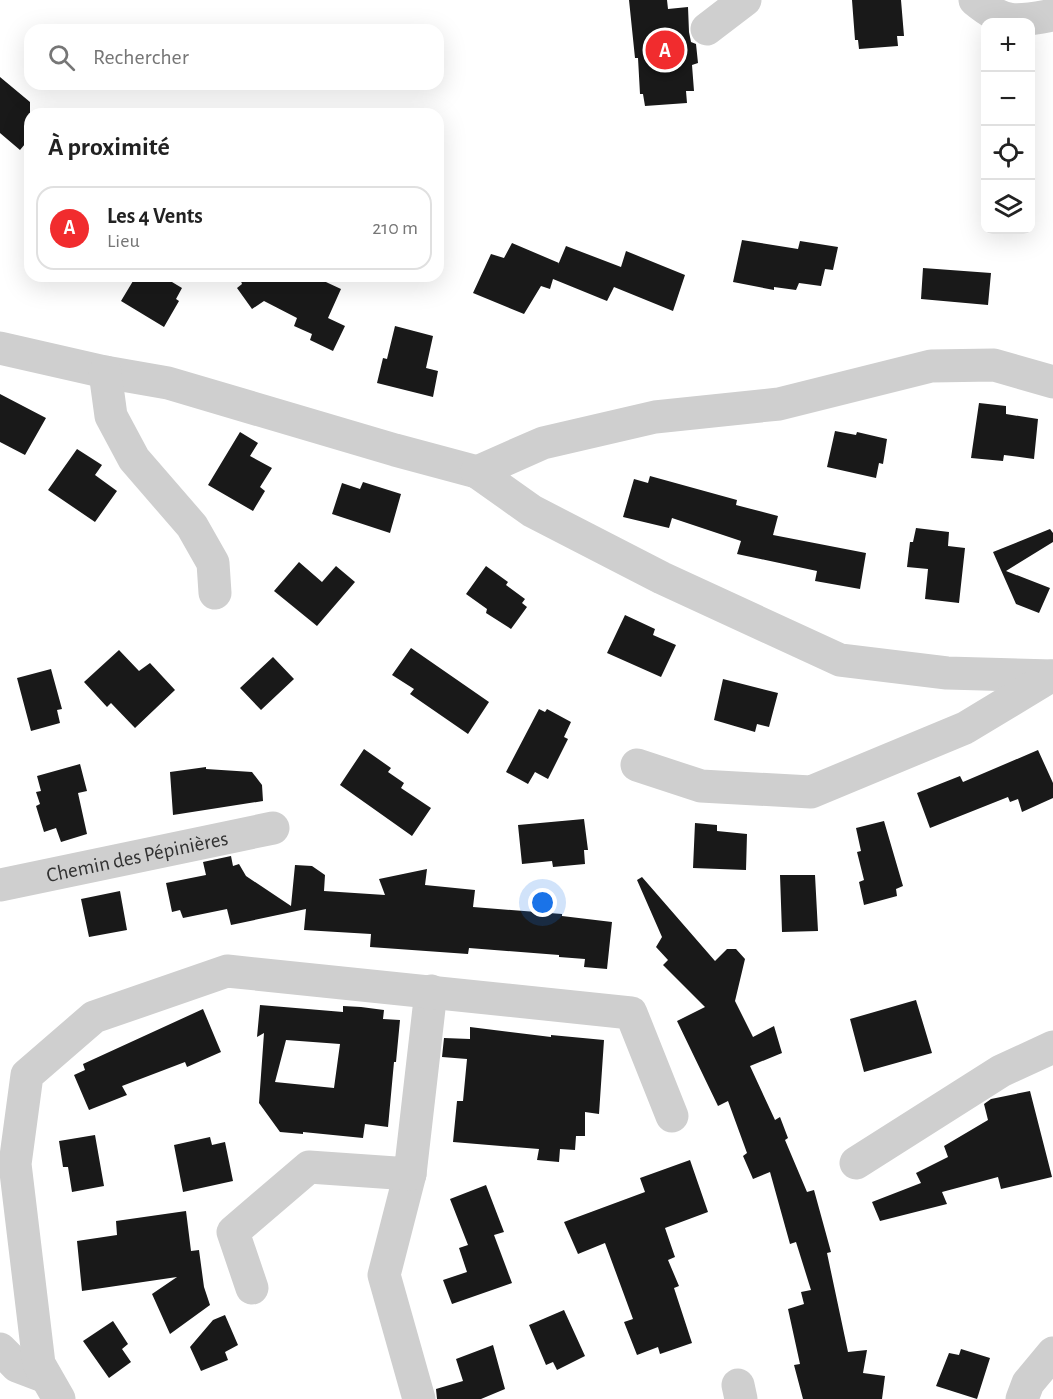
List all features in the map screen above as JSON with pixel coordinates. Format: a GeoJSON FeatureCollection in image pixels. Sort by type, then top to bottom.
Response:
{"type":"FeatureCollection","features":[{"type":"Feature","properties":{"kind":"street"},"geometry":{"type":"LineString","coordinates":[[707,29],[745,0]]}},
{"type":"Feature","properties":{"kind":"street"},"geometry":{"type":"LineString","coordinates":[[975,0],[991,14],[1012,21],[1053,15]]}},
{"type":"Feature","properties":{"kind":"street"},"geometry":{"type":"LineString","coordinates":[[0,348],[105,372],[168,383],[477,472],[542,517],[662,578],[840,660],[947,673],[1052,676]]}},
{"type":"Feature","properties":{"kind":"street"},"geometry":{"type":"LineString","coordinates":[[477,472],[543,443],[655,417],[779,404],[930,366],[994,365],[1053,382]]}},
{"type":"Feature","properties":{"kind":"street"},"geometry":{"type":"LineString","coordinates":[[105,372],[111,416],[134,459],[192,526],[213,563],[215,592]]}},
{"type":"Feature","properties":{"kind":"street"},"geometry":{"type":"LineString","coordinates":[[637,765],[701,786],[811,792],[965,728],[1052,676]]}},
{"type":"Feature","properties":{"kind":"street","name":"Chemin des Pépinières"},"geometry":{"type":"LineString","coordinates":[[0,885],[273,828]]}},
{"type":"Feature","properties":{"kind":"street"},"geometry":{"type":"LineString","coordinates":[[52,1388],[39,1364],[15,1164],[27,1075],[94,1017],[227,971],[630,1013],[672,1116]]}},
{"type":"Feature","properties":{"kind":"street"},"geometry":{"type":"LineString","coordinates":[[419,1399],[384,1275],[410,1174],[431,991]]}},
{"type":"Feature","properties":{"kind":"street"},"geometry":{"type":"LineString","coordinates":[[856,1163],[1001,1071],[1053,1047]]}},
{"type":"Feature","properties":{"kind":"street"},"geometry":{"type":"LineString","coordinates":[[252,1288],[233,1232],[309,1167],[410,1174]]}},
{"type":"Feature","properties":{"kind":"street"},"geometry":{"type":"LineString","coordinates":[[0,1349],[17,1365],[52,1388]]}},
{"type":"Feature","properties":{"kind":"street"},"geometry":{"type":"LineString","coordinates":[[1022,1399],[1028,1383],[1053,1353]]}},
{"type":"Feature","properties":{"kind":"building"},"geometry":{"type":"Polygon","coordinates":[[[629,0],[667,0],[668,9],[688,7],[689,32],[691,42],[696,44],[698,63],[692,65],[694,91],[686,91],[687,103],[645,106],[643,94],[640,94],[638,58],[635,58],[629,0]]]}},
{"type":"Feature","properties":{"kind":"building"},"geometry":{"type":"Polygon","coordinates":[[[852,0],[901,0],[904,36],[897,36],[898,46],[859,49],[858,40],[855,40],[852,0]]]}},
{"type":"Feature","properties":{"kind":"building"},"geometry":{"type":"Polygon","coordinates":[[[0,77],[30,102],[30,108],[24,108],[24,145],[20,150],[0,133],[0,77]]]}},
{"type":"Feature","properties":{"kind":"building"},"geometry":{"type":"Polygon","coordinates":[[[742,240],[798,249],[800,241],[838,247],[833,270],[825,269],[821,286],[799,283],[796,290],[774,287],[774,290],[733,282],[742,240]]]}},
{"type":"Feature","properties":{"kind":"building"},"geometry":{"type":"Polygon","coordinates":[[[512,243],[559,263],[566,246],[621,267],[626,251],[685,275],[673,311],[614,287],[607,301],[553,279],[550,289],[541,286],[524,314],[473,293],[491,254],[504,258],[512,243]]]}},
{"type":"Feature","properties":{"kind":"building"},"geometry":{"type":"Polygon","coordinates":[[[923,268],[991,273],[988,305],[921,299],[923,268]]]}},
{"type":"Feature","properties":{"kind":"building"},"geometry":{"type":"Polygon","coordinates":[[[132,282],[172,282],[182,288],[176,299],[179,301],[164,327],[121,301],[132,282]]]}},
{"type":"Feature","properties":{"kind":"building"},"geometry":{"type":"Polygon","coordinates":[[[241,282],[326,282],[341,289],[328,318],[345,326],[333,351],[310,340],[312,334],[294,326],[297,318],[264,301],[252,309],[237,288],[241,282]]]}},
{"type":"Feature","properties":{"kind":"building"},"geometry":{"type":"Polygon","coordinates":[[[395,326],[433,336],[426,368],[438,371],[433,397],[377,383],[383,358],[387,359],[395,326]]]}},
{"type":"Feature","properties":{"kind":"building"},"geometry":{"type":"Polygon","coordinates":[[[0,394],[46,418],[25,455],[0,442],[0,394]]]}},
{"type":"Feature","properties":{"kind":"building"},"geometry":{"type":"Polygon","coordinates":[[[979,403],[1006,406],[1006,414],[1038,419],[1034,459],[1004,455],[1003,461],[971,458],[979,403]]]}},
{"type":"Feature","properties":{"kind":"building"},"geometry":{"type":"Polygon","coordinates":[[[835,431],[856,435],[857,432],[887,439],[883,464],[879,463],[876,478],[827,467],[835,431]]]}},
{"type":"Feature","properties":{"kind":"building"},"geometry":{"type":"Polygon","coordinates":[[[240,432],[258,443],[250,456],[272,468],[260,487],[265,491],[253,511],[208,485],[240,432]]]}},
{"type":"Feature","properties":{"kind":"building"},"geometry":{"type":"Polygon","coordinates":[[[77,449],[102,465],[95,475],[117,491],[95,522],[48,490],[77,449]]]}},
{"type":"Feature","properties":{"kind":"building"},"geometry":{"type":"Polygon","coordinates":[[[650,476],[737,500],[736,505],[778,516],[773,535],[866,553],[860,589],[815,581],[817,571],[737,554],[741,541],[672,518],[669,528],[623,517],[634,479],[648,483],[650,476]]]}},
{"type":"Feature","properties":{"kind":"building"},"geometry":{"type":"Polygon","coordinates":[[[363,482],[401,494],[390,533],[332,514],[342,483],[360,489],[363,482]]]}},
{"type":"Feature","properties":{"kind":"building"},"geometry":{"type":"Polygon","coordinates":[[[916,528],[949,532],[948,546],[965,548],[959,603],[925,599],[928,569],[907,567],[910,542],[913,542],[916,528]]]}},
{"type":"Feature","properties":{"kind":"building"},"geometry":{"type":"Polygon","coordinates":[[[1050,529],[1053,533],[1053,542],[1006,571],[1050,588],[1039,613],[1016,604],[993,552],[1050,529]]]}},
{"type":"Feature","properties":{"kind":"building"},"geometry":{"type":"Polygon","coordinates":[[[299,562],[322,582],[336,566],[355,582],[317,626],[274,591],[299,562]]]}},
{"type":"Feature","properties":{"kind":"building"},"geometry":{"type":"Polygon","coordinates":[[[486,566],[508,582],[506,585],[525,599],[522,603],[527,607],[511,629],[486,613],[487,609],[466,594],[486,566]]]}},
{"type":"Feature","properties":{"kind":"building"},"geometry":{"type":"Polygon","coordinates":[[[625,615],[655,629],[653,635],[676,645],[661,677],[607,653],[625,615]]]}},
{"type":"Feature","properties":{"kind":"building"},"geometry":{"type":"Polygon","coordinates":[[[411,648],[489,702],[468,734],[410,694],[414,689],[392,675],[411,648]]]}},
{"type":"Feature","properties":{"kind":"building"},"geometry":{"type":"Polygon","coordinates":[[[119,650],[139,671],[150,663],[175,690],[135,728],[111,703],[107,707],[84,682],[119,650]]]}},
{"type":"Feature","properties":{"kind":"building"},"geometry":{"type":"Polygon","coordinates":[[[273,657],[294,679],[261,710],[240,688],[273,657]]]}},
{"type":"Feature","properties":{"kind":"building"},"geometry":{"type":"Polygon","coordinates":[[[51,669],[62,709],[57,710],[60,723],[31,731],[17,678],[51,669]]]}},
{"type":"Feature","properties":{"kind":"building"},"geometry":{"type":"Polygon","coordinates":[[[723,679],[778,693],[769,727],[757,724],[755,732],[714,720],[723,679]]]}},
{"type":"Feature","properties":{"kind":"building"},"geometry":{"type":"Polygon","coordinates":[[[539,709],[545,712],[547,709],[571,722],[564,737],[568,739],[548,779],[535,772],[528,784],[506,772],[539,709]]]}},
{"type":"Feature","properties":{"kind":"building"},"geometry":{"type":"Polygon","coordinates":[[[364,749],[391,768],[388,772],[404,783],[401,788],[431,808],[412,836],[340,785],[364,749]]]}},
{"type":"Feature","properties":{"kind":"building"},"geometry":{"type":"Polygon","coordinates":[[[1038,750],[1053,783],[1053,798],[1022,812],[1018,799],[1010,802],[1008,797],[930,828],[917,793],[960,776],[963,782],[1038,750]]]}},
{"type":"Feature","properties":{"kind":"building"},"geometry":{"type":"Polygon","coordinates":[[[80,764],[87,791],[78,793],[87,834],[61,842],[56,828],[44,832],[36,806],[40,804],[36,792],[41,791],[37,776],[80,764]]]}},
{"type":"Feature","properties":{"kind":"building"},"geometry":{"type":"Polygon","coordinates":[[[206,767],[206,769],[252,772],[262,785],[263,801],[173,815],[170,772],[206,767]]]}},
{"type":"Feature","properties":{"kind":"building"},"geometry":{"type":"Polygon","coordinates":[[[584,819],[588,850],[584,850],[585,864],[553,867],[552,861],[522,864],[518,825],[584,819]]]}},
{"type":"Feature","properties":{"kind":"building"},"geometry":{"type":"Polygon","coordinates":[[[884,821],[903,886],[896,889],[897,896],[864,905],[859,882],[864,880],[857,852],[861,851],[856,828],[884,821]]]}},
{"type":"Feature","properties":{"kind":"building"},"geometry":{"type":"Polygon","coordinates":[[[695,823],[717,825],[717,831],[747,834],[746,870],[693,868],[695,823]]]}},
{"type":"Feature","properties":{"kind":"building"},"geometry":{"type":"Polygon","coordinates":[[[231,856],[233,866],[239,864],[246,876],[291,906],[295,865],[312,866],[325,875],[324,891],[385,895],[379,879],[427,869],[425,885],[475,890],[473,907],[562,914],[562,916],[612,922],[607,969],[584,967],[585,959],[559,957],[559,955],[469,948],[468,954],[370,947],[371,934],[304,930],[306,909],[231,925],[227,909],[183,918],[180,910],[172,912],[166,883],[206,875],[203,862],[231,856]]]}},
{"type":"Feature","properties":{"kind":"building"},"geometry":{"type":"Polygon","coordinates":[[[780,875],[815,875],[818,931],[782,932],[780,875]]]}},
{"type":"Feature","properties":{"kind":"building"},"geometry":{"type":"Polygon","coordinates":[[[642,877],[715,961],[727,949],[736,949],[745,959],[735,1001],[753,1037],[774,1026],[782,1053],[750,1066],[775,1120],[780,1117],[788,1138],[785,1140],[807,1192],[814,1190],[831,1252],[827,1253],[848,1352],[867,1350],[863,1373],[885,1376],[882,1399],[803,1399],[794,1365],[800,1364],[788,1309],[804,1304],[801,1292],[811,1290],[796,1242],[790,1244],[770,1172],[753,1179],[743,1156],[747,1153],[728,1101],[718,1106],[677,1021],[705,1007],[663,965],[668,960],[656,947],[662,937],[637,880],[642,877]]]}},
{"type":"Feature","properties":{"kind":"building"},"geometry":{"type":"Polygon","coordinates":[[[120,891],[127,930],[89,937],[81,899],[120,891]]]}},
{"type":"Feature","properties":{"kind":"building"},"geometry":{"type":"Polygon","coordinates":[[[916,1000],[932,1053],[864,1072],[850,1019],[916,1000]]]}},
{"type":"Feature","properties":{"kind":"building"},"geometry":{"type":"Polygon","coordinates":[[[260,1005],[343,1012],[343,1006],[361,1007],[384,1010],[383,1019],[400,1020],[388,1127],[365,1124],[363,1138],[280,1132],[259,1103],[264,1033],[257,1037],[260,1005]],[[286,1040],[275,1082],[334,1088],[340,1044],[286,1040]]]}},
{"type":"Feature","properties":{"kind":"building"},"geometry":{"type":"Polygon","coordinates":[[[203,1009],[221,1052],[187,1067],[185,1062],[122,1086],[127,1095],[89,1110],[74,1075],[85,1070],[83,1064],[203,1009]]]}},
{"type":"Feature","properties":{"kind":"building"},"geometry":{"type":"Polygon","coordinates":[[[470,1027],[551,1037],[551,1035],[604,1040],[599,1114],[585,1112],[585,1136],[576,1136],[575,1150],[560,1149],[559,1162],[537,1160],[539,1149],[453,1142],[457,1101],[463,1101],[467,1059],[442,1057],[444,1038],[470,1039],[470,1027]]]}},
{"type":"Feature","properties":{"kind":"building"},"geometry":{"type":"Polygon","coordinates":[[[1030,1091],[1052,1177],[1001,1189],[998,1177],[942,1192],[947,1204],[880,1221],[872,1202],[921,1183],[916,1173],[948,1157],[944,1146],[988,1120],[984,1104],[991,1099],[1030,1091]]]}},
{"type":"Feature","properties":{"kind":"building"},"geometry":{"type":"Polygon","coordinates":[[[95,1135],[104,1186],[72,1192],[68,1167],[63,1167],[59,1141],[95,1135]]]}},
{"type":"Feature","properties":{"kind":"building"},"geometry":{"type":"Polygon","coordinates":[[[210,1137],[212,1145],[225,1142],[233,1181],[183,1192],[174,1145],[210,1137]]]}},
{"type":"Feature","properties":{"kind":"building"},"geometry":{"type":"Polygon","coordinates":[[[690,1160],[708,1212],[665,1228],[675,1257],[668,1260],[679,1286],[674,1288],[692,1343],[660,1354],[658,1347],[637,1355],[624,1322],[633,1319],[605,1243],[578,1254],[564,1222],[645,1192],[640,1178],[690,1160]]]}},
{"type":"Feature","properties":{"kind":"building"},"geometry":{"type":"Polygon","coordinates":[[[486,1185],[504,1232],[494,1235],[512,1283],[452,1304],[443,1280],[467,1272],[459,1248],[468,1245],[450,1199],[486,1185]]]}},
{"type":"Feature","properties":{"kind":"building"},"geometry":{"type":"Polygon","coordinates":[[[186,1211],[191,1251],[199,1250],[204,1287],[210,1305],[170,1334],[152,1294],[177,1277],[82,1291],[77,1241],[117,1235],[116,1221],[186,1211]]]}},
{"type":"Feature","properties":{"kind":"building"},"geometry":{"type":"Polygon","coordinates":[[[564,1310],[585,1356],[557,1370],[553,1362],[546,1365],[529,1325],[564,1310]]]}},
{"type":"Feature","properties":{"kind":"building"},"geometry":{"type":"Polygon","coordinates":[[[225,1315],[238,1345],[225,1352],[228,1360],[201,1371],[190,1347],[213,1320],[225,1315]]]}},
{"type":"Feature","properties":{"kind":"building"},"geometry":{"type":"Polygon","coordinates":[[[113,1321],[128,1344],[122,1349],[131,1362],[109,1378],[83,1341],[113,1321]]]}},
{"type":"Feature","properties":{"kind":"building"},"geometry":{"type":"Polygon","coordinates":[[[493,1345],[505,1389],[481,1399],[437,1399],[436,1389],[463,1381],[456,1359],[493,1345]]]}},
{"type":"Feature","properties":{"kind":"building"},"geometry":{"type":"Polygon","coordinates":[[[961,1349],[990,1358],[977,1399],[936,1386],[949,1353],[959,1355],[961,1349]]]}},
{"type":"Feature","properties":{"kind":"place","name":"Les 4 Vents"},"geometry":{"type":"Point","coordinates":[665,50]}}]}
